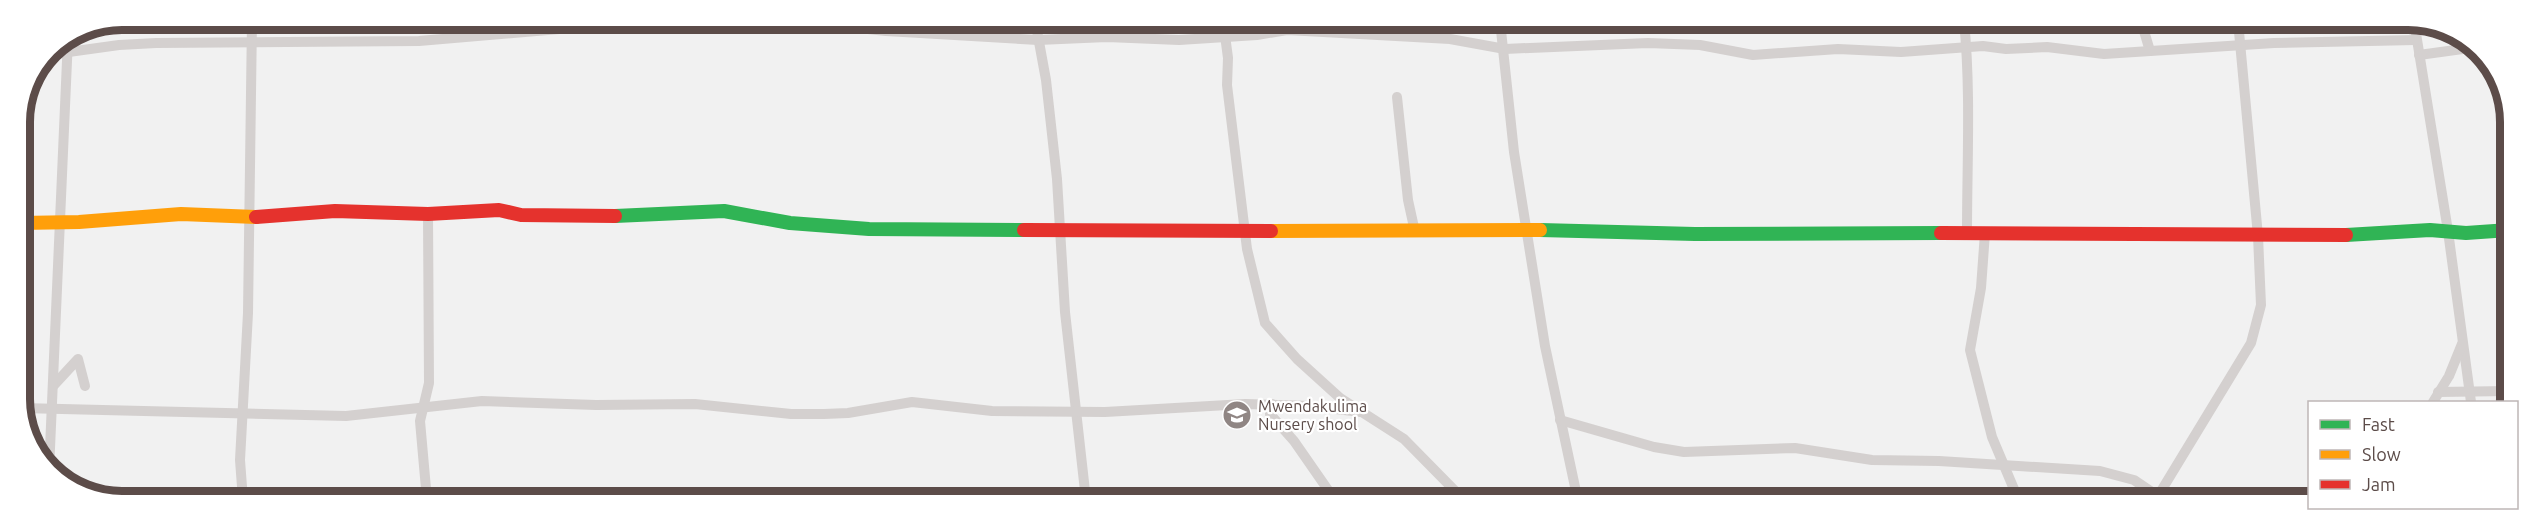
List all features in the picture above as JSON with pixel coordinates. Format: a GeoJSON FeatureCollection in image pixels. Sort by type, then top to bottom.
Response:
{"type":"FeatureCollection","features":[{"type":"Feature","properties":{"kind":"street"},"geometry":{"type":"LineString","coordinates":[[242,491],[240,460],[244,413],[252,30]]}},
{"type":"Feature","properties":{"kind":"street"},"geometry":{"type":"LineString","coordinates":[[60,54],[119,45],[429,41],[500,30]]}},
{"type":"Feature","properties":{"kind":"street"},"geometry":{"type":"LineString","coordinates":[[879,30],[1038,40],[1107,37],[1179,40],[1287,30],[1450,39],[1504,49],[1648,42],[1700,45],[1753,55],[1838,49],[1901,52],[1966,47],[2021,49],[2047,47],[2104,54],[2241,45],[2416,40]]}},
{"type":"Feature","properties":{"kind":"street"},"geometry":{"type":"LineString","coordinates":[[1036,30],[1046,80],[1057,179],[1058,229],[1085,491]]}},
{"type":"Feature","properties":{"kind":"street"},"geometry":{"type":"LineString","coordinates":[[1224,30],[1228,58],[1227,85],[1247,249],[1265,323],[1297,359],[1340,398],[1404,440],[1455,491]]}},
{"type":"Feature","properties":{"kind":"street"},"geometry":{"type":"LineString","coordinates":[[1501,30],[1514,152],[1545,346],[1576,491]]}},
{"type":"Feature","properties":{"kind":"street"},"geometry":{"type":"LineString","coordinates":[[1965,30],[1969,66],[1966,126],[1967,233]]}},
{"type":"Feature","properties":{"kind":"street"},"geometry":{"type":"LineString","coordinates":[[2144,30],[2150,51]]}},
{"type":"Feature","properties":{"kind":"street"},"geometry":{"type":"LineString","coordinates":[[2164,491],[2250,343],[2261,305],[2258,236],[2239,30]]}},
{"type":"Feature","properties":{"kind":"street"},"geometry":{"type":"LineString","coordinates":[[2415,31],[2448,231],[2455,302],[2463,341],[2470,397]]}},
{"type":"Feature","properties":{"kind":"street"},"geometry":{"type":"LineString","coordinates":[[51,457],[67,49]]}},
{"type":"Feature","properties":{"kind":"street"},"geometry":{"type":"LineString","coordinates":[[2419,55],[2464,49]]}},
{"type":"Feature","properties":{"kind":"street"},"geometry":{"type":"LineString","coordinates":[[1397,98],[1408,200],[1415,232]]}},
{"type":"Feature","properties":{"kind":"street"},"geometry":{"type":"LineString","coordinates":[[30,223],[181,214],[249,218],[335,211],[428,214],[499,210],[521,215],[579,216],[662,215],[724,211],[814,226],[1245,231],[1415,232],[1528,229],[1695,234],[2138,233],[2258,236],[2500,231]]}},
{"type":"Feature","properties":{"kind":"street"},"geometry":{"type":"LineString","coordinates":[[427,491],[420,421],[425,406],[430,344],[427,313],[428,214]]}},
{"type":"Feature","properties":{"kind":"street"},"geometry":{"type":"LineString","coordinates":[[1985,233],[1980,299],[1970,350],[1989,428],[2001,464],[2014,491]]}},
{"type":"Feature","properties":{"kind":"street"},"geometry":{"type":"LineString","coordinates":[[2434,401],[2449,376],[2463,341]]}},
{"type":"Feature","properties":{"kind":"street"},"geometry":{"type":"LineString","coordinates":[[54,385],[78,359],[85,386]]}},
{"type":"Feature","properties":{"kind":"street"},"geometry":{"type":"LineString","coordinates":[[2438,392],[2470,397],[2500,392]]}},
{"type":"Feature","properties":{"kind":"street"},"geometry":{"type":"LineString","coordinates":[[31,408],[346,416],[482,401],[596,405],[695,404],[791,414],[824,414],[848,413],[912,402],[992,411],[1105,412],[1207,405],[1272,404],[1360,412]]}},
{"type":"Feature","properties":{"kind":"street"},"geometry":{"type":"LineString","coordinates":[[1272,404],[1270,414],[1294,441],[1328,491]]}},
{"type":"Feature","properties":{"kind":"street"},"geometry":{"type":"LineString","coordinates":[[1560,420],[1654,447],[1684,452],[1795,448],[1872,460],[2001,464],[2100,471],[2134,480],[2148,491]]}},
{"type":"Feature","properties":{"kind":"traffic: fast"},"geometry":{"type":"LineString","coordinates":[[615,216],[724,211],[790,223],[869,229],[1024,230]]}},
{"type":"Feature","properties":{"kind":"traffic: fast"},"geometry":{"type":"LineString","coordinates":[[1540,230],[1695,234],[1941,233]]}},
{"type":"Feature","properties":{"kind":"traffic: fast"},"geometry":{"type":"LineString","coordinates":[[2346,235],[2430,230],[2466,233],[2500,231]]}},
{"type":"Feature","properties":{"kind":"traffic: slow"},"geometry":{"type":"LineString","coordinates":[[30,223],[79,222],[181,214],[256,217]]}},
{"type":"Feature","properties":{"kind":"traffic: slow"},"geometry":{"type":"LineString","coordinates":[[1271,231],[1540,230]]}},
{"type":"Feature","properties":{"kind":"traffic: jam"},"geometry":{"type":"LineString","coordinates":[[256,217],[335,211],[428,214],[499,210],[521,215],[615,216]]}},
{"type":"Feature","properties":{"kind":"traffic: jam"},"geometry":{"type":"LineString","coordinates":[[1024,230],[1271,231]]}},
{"type":"Feature","properties":{"kind":"traffic: jam"},"geometry":{"type":"LineString","coordinates":[[1941,233],[2346,235]]}},
{"type":"Feature","properties":{"kind":"place","name":"Mwendakulima Nursery shool"},"geometry":{"type":"Point","coordinates":[1237,415]}}]}
